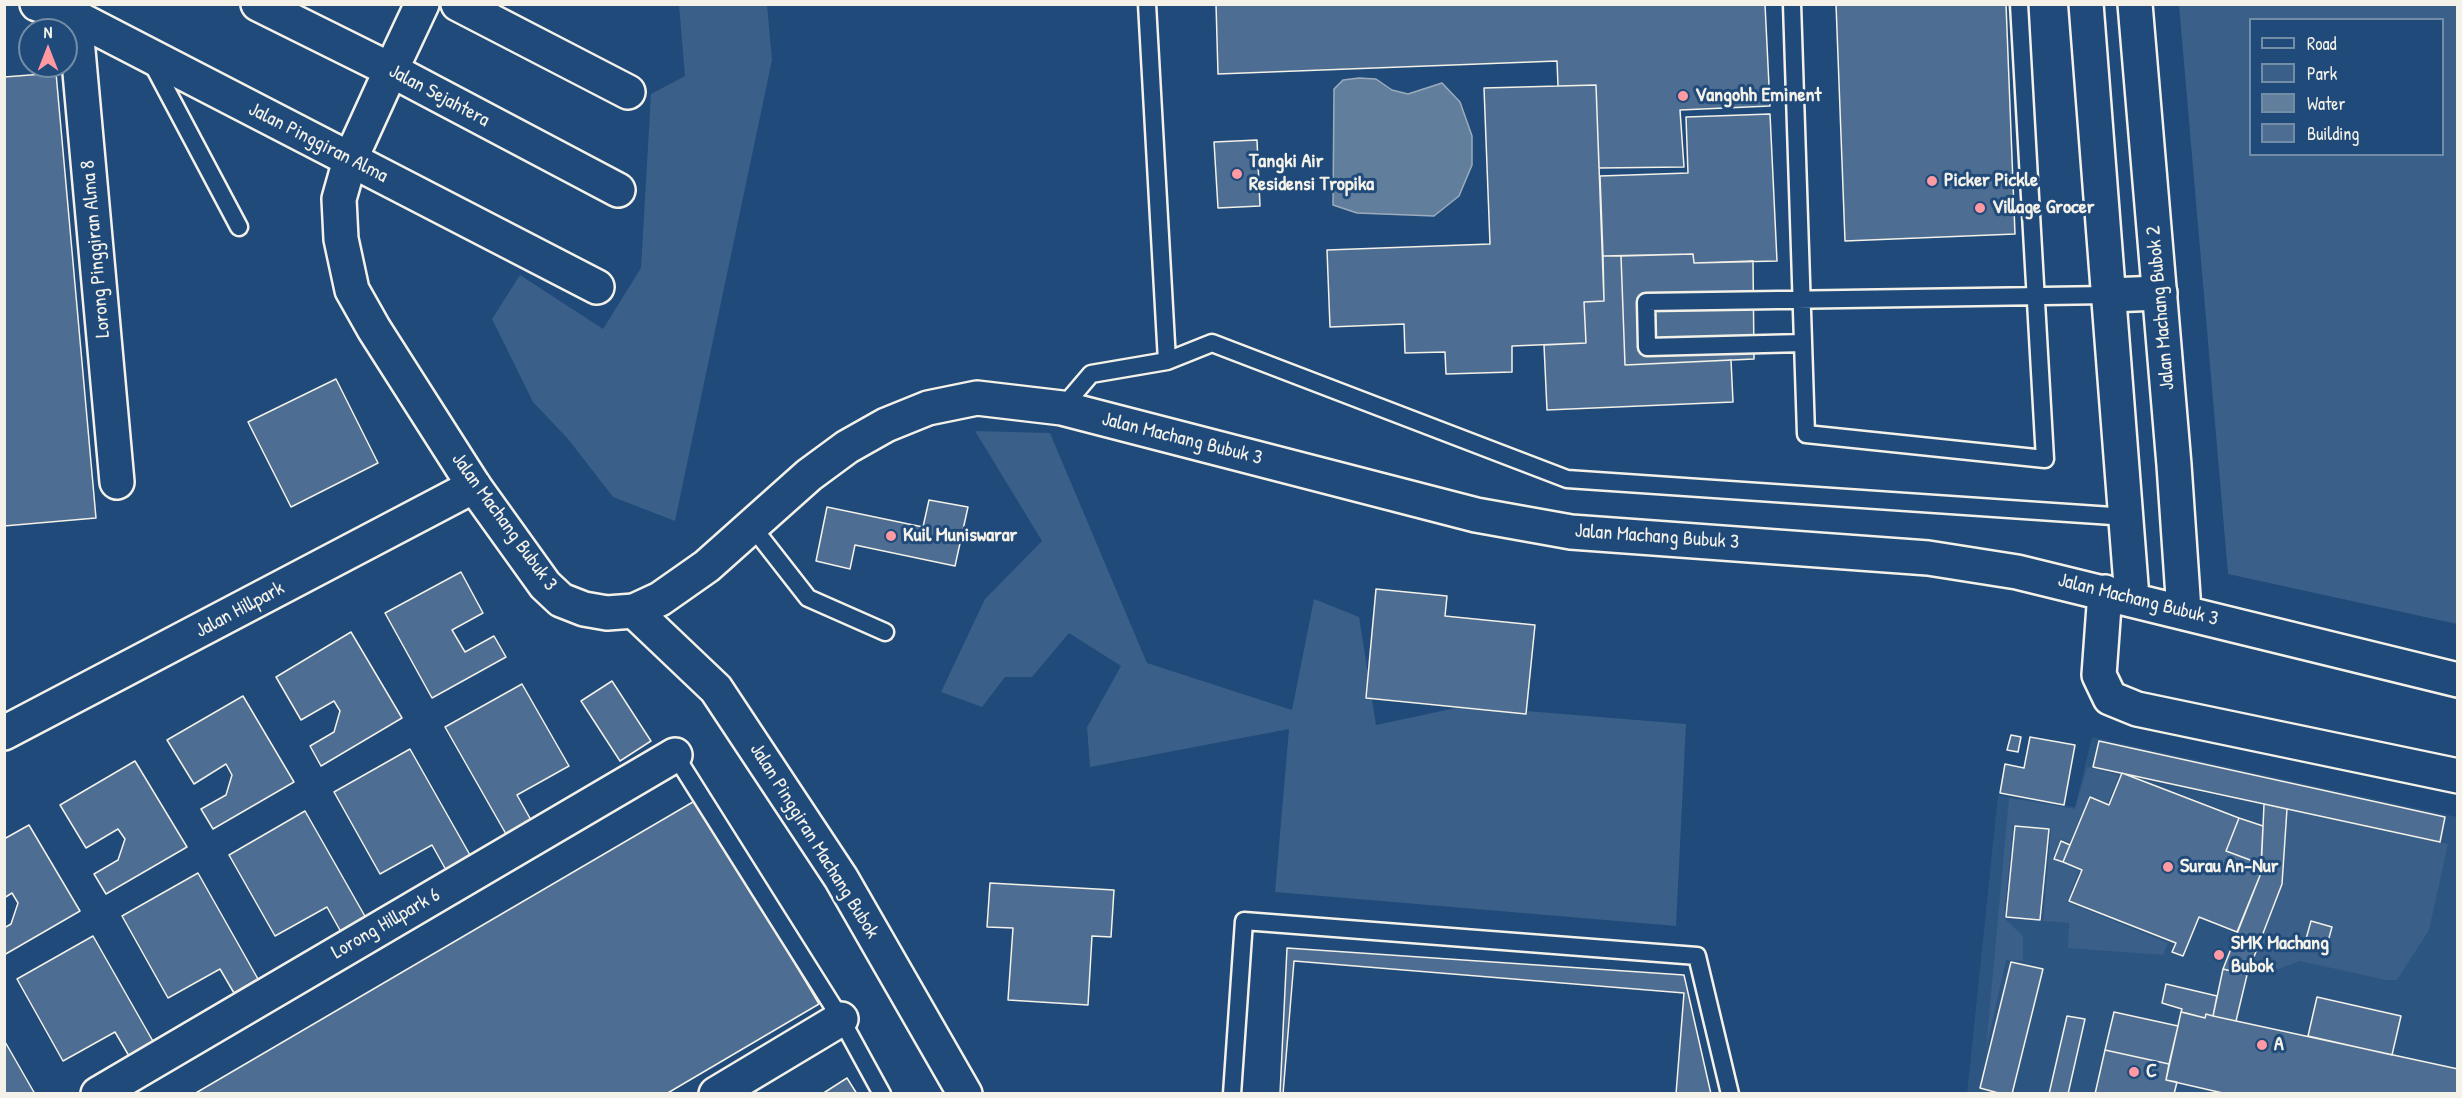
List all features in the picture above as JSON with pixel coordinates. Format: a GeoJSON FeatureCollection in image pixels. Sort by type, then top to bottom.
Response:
{"type":"FeatureCollection","features":[{"type":"Feature","properties":{"kind":"street","name":"Jalan Pinggiran Alma"},"geometry":{"type":"LineString","coordinates":[[36,4],[75,17],[597,287]]}},
{"type":"Feature","properties":{"kind":"street","name":"Jalan Sejahtera"},"geometry":{"type":"LineString","coordinates":[[258,4],[391,70],[618,190]]}},
{"type":"Feature","properties":{"kind":"street","name":"Jalan Machang Bubuk 3"},"geometry":{"type":"LineString","coordinates":[[422,4],[350,159],[339,199],[341,239],[352,290],[374,329],[474,486],[545,585],[561,600],[584,609],[607,613],[634,611],[660,599],[707,566],[809,475],[847,447],[886,425],[928,408],[976,398],[1062,408],[1476,514],[1571,532],[1928,558],[2017,572],[2119,595],[2457,680]]}},
{"type":"Feature","properties":{"kind":"street"},"geometry":{"type":"LineString","coordinates":[[458,4],[628,92]]}},
{"type":"Feature","properties":{"kind":"street"},"geometry":{"type":"LineString","coordinates":[[2086,4],[2127,517],[2119,595],[2099,675],[2110,698],[2137,709],[2457,776]]}},
{"type":"Feature","properties":{"kind":"street","name":"Jalan Machang Bubok 2"},"geometry":{"type":"LineString","coordinates":[[2135,4],[2184,611]]}},
{"type":"Feature","properties":{"kind":"street","name":"Lorong Pinggiran Alma 8"},"geometry":{"type":"LineString","coordinates":[[75,17],[117,482]]}},
{"type":"Feature","properties":{"kind":"street"},"geometry":{"type":"LineString","coordinates":[[2109,295],[2160,293]]}},
{"type":"Feature","properties":{"kind":"street","name":"Jalan Hillpark"},"geometry":{"type":"LineString","coordinates":[[4,733],[474,486]]}},
{"type":"Feature","properties":{"kind":"street","name":"Jalan Pinggiran Machang Bubok"},"geometry":{"type":"LineString","coordinates":[[634,611],[716,689],[841,878],[965,1094]]}},
{"type":"Feature","properties":{"kind":"street","name":"Lorong Hillpark 6"},"geometry":{"type":"LineString","coordinates":[[98,1094],[675,755]]}},
{"type":"Feature","properties":{"kind":"street"},"geometry":{"type":"LineString","coordinates":[[716,1094],[841,1019]]}},
{"type":"Feature","properties":{"kind":"lane"},"geometry":{"type":"LineString","coordinates":[[1147,4],[1167,361]]}},
{"type":"Feature","properties":{"kind":"lane"},"geometry":{"type":"LineString","coordinates":[[1792,4],[1806,434],[2045,459],[2019,4]]}},
{"type":"Feature","properties":{"kind":"lane"},"geometry":{"type":"LineString","coordinates":[[147,54],[238,227]]}},
{"type":"Feature","properties":{"kind":"lane"},"geometry":{"type":"LineString","coordinates":[[1803,344],[1647,347],[1646,302],[2109,295]]}},
{"type":"Feature","properties":{"kind":"lane"},"geometry":{"type":"LineString","coordinates":[[1062,408],[1091,374],[1167,361],[1212,344],[1567,479],[2127,517]]}},
{"type":"Feature","properties":{"kind":"lane"},"geometry":{"type":"LineString","coordinates":[[751,525],[808,598],[885,632]]}},
{"type":"Feature","properties":{"kind":"lane"},"geometry":{"type":"LineString","coordinates":[[675,755],[841,1019],[882,1094]]}},
{"type":"Feature","properties":{"kind":"lane"},"geometry":{"type":"LineString","coordinates":[[1232,1094],[1244,921],[1697,956],[1730,1094]]}},
{"type":"Feature","properties":{"kind":"shaded area","name":"SMK Machang Bubok"},"geometry":{"type":"Polygon","coordinates":[[[2092,737],[2457,817],[2457,1093],[1967,1094],[1998,795],[2075,807],[2092,737]]]}},
{"type":"Feature","properties":{"kind":"green space"},"geometry":{"type":"Polygon","coordinates":[[[679,5],[767,5],[772,60],[675,521],[613,497],[568,439],[533,402],[492,319],[520,275],[603,329],[641,268],[651,94],[685,76],[679,5]]]}},
{"type":"Feature","properties":{"kind":"green space"},"geometry":{"type":"Polygon","coordinates":[[[2179,5],[2457,5],[2457,624],[2228,574],[2179,5]]]}},
{"type":"Feature","properties":{"kind":"green space"},"geometry":{"type":"Polygon","coordinates":[[[975,431],[1050,433],[1147,663],[1292,710],[1314,599],[1359,617],[1376,725],[1465,706],[1686,724],[1676,926],[1275,892],[1289,729],[1090,767],[1087,727],[1121,666],[1069,633],[1032,677],[1005,677],[982,707],[941,692],[985,599],[1042,541],[975,431]]]}},
{"type":"Feature","properties":{"kind":"green space"},"geometry":{"type":"Polygon","coordinates":[[[2087,767],[2119,775],[2108,803],[2089,796],[2070,842],[2061,839],[2052,858],[2079,871],[2067,902],[2168,943],[2163,955],[2068,948],[2069,923],[2043,921],[2051,829],[2013,825],[2004,918],[2023,936],[2023,961],[2006,960],[1986,1049],[2009,798],[2075,809],[2087,767]]]}},
{"type":"Feature","properties":{"kind":"green space"},"geometry":{"type":"Polygon","coordinates":[[[2287,809],[2448,844],[2429,930],[2397,980],[2386,980],[2300,961],[2268,973],[2247,975],[2282,884],[2287,809]]]}},
{"type":"Feature","properties":{"kind":"water"},"geometry":{"type":"Polygon","coordinates":[[[1376,79],[1392,90],[1408,94],[1442,83],[1460,102],[1472,136],[1472,165],[1459,196],[1434,216],[1357,213],[1333,205],[1334,89],[1343,80],[1376,79]]]}},
{"type":"Feature","properties":{"kind":"building","name":"Vangohh Eminent"},"geometry":{"type":"Polygon","coordinates":[[[1216,4],[1765,4],[1770,106],[1680,110],[1684,167],[1599,168],[1596,85],[1558,86],[1557,61],[1218,74],[1216,4]]]}},
{"type":"Feature","properties":{"kind":"building"},"geometry":{"type":"Polygon","coordinates":[[[1836,4],[2006,4],[2015,234],[1845,241],[1836,4]]]}},
{"type":"Feature","properties":{"kind":"building"},"geometry":{"type":"Polygon","coordinates":[[[4,77],[56,78],[96,518],[4,526],[4,77]]]}},
{"type":"Feature","properties":{"kind":"building"},"geometry":{"type":"Polygon","coordinates":[[[1596,85],[1604,301],[1584,302],[1586,343],[1512,346],[1512,372],[1446,374],[1445,352],[1405,353],[1404,324],[1330,327],[1327,250],[1490,244],[1484,88],[1596,85]]]}},
{"type":"Feature","properties":{"kind":"building"},"geometry":{"type":"Polygon","coordinates":[[[1770,114],[1777,261],[1694,263],[1693,254],[1603,256],[1600,176],[1688,173],[1686,117],[1770,114]]]}},
{"type":"Feature","properties":{"kind":"building","name":"Tangki Air Residensi Tropika"},"geometry":{"type":"Polygon","coordinates":[[[1257,140],[1260,206],[1218,208],[1214,142],[1257,140]]]}},
{"type":"Feature","properties":{"kind":"building"},"geometry":{"type":"Polygon","coordinates":[[[1693,254],[1694,263],[1753,261],[1754,359],[1625,365],[1621,256],[1693,254]]]}},
{"type":"Feature","properties":{"kind":"building"},"geometry":{"type":"Polygon","coordinates":[[[1603,256],[1621,256],[1625,365],[1731,360],[1733,402],[1547,410],[1544,345],[1586,343],[1584,302],[1604,301],[1603,256]]]}},
{"type":"Feature","properties":{"kind":"building"},"geometry":{"type":"Polygon","coordinates":[[[336,379],[378,463],[291,507],[248,422],[336,379]]]}},
{"type":"Feature","properties":{"kind":"building","name":"Kuil Muniswarar"},"geometry":{"type":"Polygon","coordinates":[[[929,500],[968,507],[955,566],[855,545],[850,569],[816,561],[827,507],[923,527],[929,500]]]}},
{"type":"Feature","properties":{"kind":"building"},"geometry":{"type":"Polygon","coordinates":[[[461,572],[483,613],[452,630],[465,652],[494,636],[506,657],[432,698],[385,613],[461,572]]]}},
{"type":"Feature","properties":{"kind":"building"},"geometry":{"type":"Polygon","coordinates":[[[1376,589],[1447,596],[1445,616],[1535,625],[1526,714],[1366,698],[1376,589]]]}},
{"type":"Feature","properties":{"kind":"building"},"geometry":{"type":"Polygon","coordinates":[[[351,632],[402,718],[321,766],[310,746],[334,732],[340,711],[334,701],[301,720],[276,677],[351,632]]]}},
{"type":"Feature","properties":{"kind":"building"},"geometry":{"type":"Polygon","coordinates":[[[612,681],[651,741],[620,761],[581,701],[612,681]]]}},
{"type":"Feature","properties":{"kind":"building"},"geometry":{"type":"Polygon","coordinates":[[[522,684],[569,766],[517,795],[531,820],[506,834],[445,727],[522,684]]]}},
{"type":"Feature","properties":{"kind":"building"},"geometry":{"type":"Polygon","coordinates":[[[243,696],[294,782],[213,829],[201,809],[226,795],[232,775],[226,764],[194,784],[167,740],[243,696]]]}},
{"type":"Feature","properties":{"kind":"building"},"geometry":{"type":"Polygon","coordinates":[[[2011,735],[2021,737],[2018,752],[2007,750],[2011,735]]]}},
{"type":"Feature","properties":{"kind":"building"},"geometry":{"type":"Polygon","coordinates":[[[2030,737],[2075,745],[2064,805],[2000,793],[2005,764],[2024,768],[2030,737]]]}},
{"type":"Feature","properties":{"kind":"building"},"geometry":{"type":"Polygon","coordinates":[[[2099,741],[2445,817],[2440,842],[2093,767],[2099,741]]]}},
{"type":"Feature","properties":{"kind":"building"},"geometry":{"type":"Polygon","coordinates":[[[410,749],[470,855],[446,870],[432,845],[380,874],[334,792],[410,749]]]}},
{"type":"Feature","properties":{"kind":"building"},"geometry":{"type":"Polygon","coordinates":[[[135,761],[187,847],[106,894],[94,874],[118,860],[125,839],[118,829],[86,848],[60,805],[135,761]]]}},
{"type":"Feature","properties":{"kind":"building","name":"Surau An-Nur"},"geometry":{"type":"Polygon","coordinates":[[[2122,773],[2239,818],[2226,851],[2261,864],[2261,873],[2237,932],[2199,917],[2183,956],[2172,952],[2176,943],[2069,901],[2082,870],[2063,862],[2090,797],[2109,805],[2122,773]]]}},
{"type":"Feature","properties":{"kind":"building"},"geometry":{"type":"Polygon","coordinates":[[[698,799],[819,1004],[666,1094],[194,1094],[698,799]]]}},
{"type":"Feature","properties":{"kind":"building"},"geometry":{"type":"Polygon","coordinates":[[[2264,804],[2287,809],[2282,884],[2247,975],[2223,969],[2261,873],[2264,804]]]}},
{"type":"Feature","properties":{"kind":"building"},"geometry":{"type":"Polygon","coordinates":[[[305,811],[366,918],[341,932],[327,907],[275,936],[229,855],[305,811]]]}},
{"type":"Feature","properties":{"kind":"building"},"geometry":{"type":"Polygon","coordinates":[[[2239,818],[2263,826],[2261,864],[2226,851],[2239,818]]]}},
{"type":"Feature","properties":{"kind":"building"},"geometry":{"type":"Polygon","coordinates":[[[29,825],[80,911],[4,955],[4,928],[11,924],[18,903],[12,893],[4,898],[4,839],[29,825]]]}},
{"type":"Feature","properties":{"kind":"building"},"geometry":{"type":"Polygon","coordinates":[[[2015,826],[2049,829],[2040,920],[2006,917],[2015,826]]]}},
{"type":"Feature","properties":{"kind":"building"},"geometry":{"type":"Polygon","coordinates":[[[2061,841],[2070,845],[2063,862],[2054,859],[2061,841]]]}},
{"type":"Feature","properties":{"kind":"building"},"geometry":{"type":"Polygon","coordinates":[[[198,873],[258,979],[234,993],[220,969],[168,998],[122,916],[198,873]]]}},
{"type":"Feature","properties":{"kind":"building"},"geometry":{"type":"Polygon","coordinates":[[[990,883],[1114,890],[1111,937],[1092,936],[1088,1005],[1008,1000],[1013,928],[987,927],[990,883]]]}},
{"type":"Feature","properties":{"kind":"building"},"geometry":{"type":"Polygon","coordinates":[[[2311,921],[2332,927],[2327,945],[2306,939],[2311,921]]]}},
{"type":"Feature","properties":{"kind":"building"},"geometry":{"type":"Polygon","coordinates":[[[93,936],[154,1043],[129,1056],[115,1032],[63,1061],[17,979],[93,936]]]}},
{"type":"Feature","properties":{"kind":"building"},"geometry":{"type":"Polygon","coordinates":[[[1287,948],[1684,975],[1711,1094],[1280,1094],[1287,948]]]}},
{"type":"Feature","properties":{"kind":"building"},"geometry":{"type":"Polygon","coordinates":[[[1294,961],[1684,993],[1676,1094],[1283,1094],[1294,961]]]}},
{"type":"Feature","properties":{"kind":"building"},"geometry":{"type":"Polygon","coordinates":[[[2011,962],[2043,969],[2012,1094],[2002,1094],[1980,1088],[2011,962]]]}},
{"type":"Feature","properties":{"kind":"building"},"geometry":{"type":"Polygon","coordinates":[[[2223,969],[2247,975],[2236,1021],[2213,1016],[2223,969]]]}},
{"type":"Feature","properties":{"kind":"building"},"geometry":{"type":"Polygon","coordinates":[[[2166,984],[2217,996],[2213,1016],[2206,1014],[2205,1018],[2181,1012],[2182,1009],[2162,1003],[2166,984]]]}},
{"type":"Feature","properties":{"kind":"building"},"geometry":{"type":"Polygon","coordinates":[[[2317,997],[2401,1016],[2392,1055],[2308,1036],[2317,997]]]}},
{"type":"Feature","properties":{"kind":"building"},"geometry":{"type":"Polygon","coordinates":[[[2114,1012],[2178,1026],[2169,1064],[2105,1050],[2114,1012]]]}},
{"type":"Feature","properties":{"kind":"building","name":"A"},"geometry":{"type":"Polygon","coordinates":[[[2181,1012],[2205,1018],[2206,1014],[2458,1069],[2458,1094],[2227,1094],[2166,1080],[2181,1012]]]}},
{"type":"Feature","properties":{"kind":"building"},"geometry":{"type":"Polygon","coordinates":[[[2067,1016],[2085,1019],[2068,1094],[2049,1094],[2067,1016]]]}},
{"type":"Feature","properties":{"kind":"building"},"geometry":{"type":"Polygon","coordinates":[[[4,1040],[35,1094],[4,1094],[4,1040]]]}},
{"type":"Feature","properties":{"kind":"building","name":"C"},"geometry":{"type":"Polygon","coordinates":[[[2105,1050],[2169,1064],[2166,1080],[2177,1082],[2174,1094],[2095,1094],[2105,1050]]]}},
{"type":"Feature","properties":{"kind":"building"},"geometry":{"type":"Polygon","coordinates":[[[847,1078],[857,1094],[822,1094],[847,1078]]]}},
{"type":"Feature","properties":{"kind":"place","name":"Vangohh Eminent"},"geometry":{"type":"Point","coordinates":[1683,96]}},
{"type":"Feature","properties":{"kind":"place","name":"Tangki Air Residensi Tropika"},"geometry":{"type":"Point","coordinates":[1237,174]}},
{"type":"Feature","properties":{"kind":"place","name":"Picker Pickle"},"geometry":{"type":"Point","coordinates":[1932,181]}},
{"type":"Feature","properties":{"kind":"place","name":"Village Grocer"},"geometry":{"type":"Point","coordinates":[1980,208]}},
{"type":"Feature","properties":{"kind":"place","name":"Kuil Muniswarar"},"geometry":{"type":"Point","coordinates":[891,536]}},
{"type":"Feature","properties":{"kind":"place","name":"Surau An-Nur"},"geometry":{"type":"Point","coordinates":[2168,867]}},
{"type":"Feature","properties":{"kind":"place","name":"SMK Machang Bubok"},"geometry":{"type":"Point","coordinates":[2219,955]}},
{"type":"Feature","properties":{"kind":"place","name":"A"},"geometry":{"type":"Point","coordinates":[2262,1045]}},
{"type":"Feature","properties":{"kind":"place","name":"C"},"geometry":{"type":"Point","coordinates":[2134,1072]}}]}
